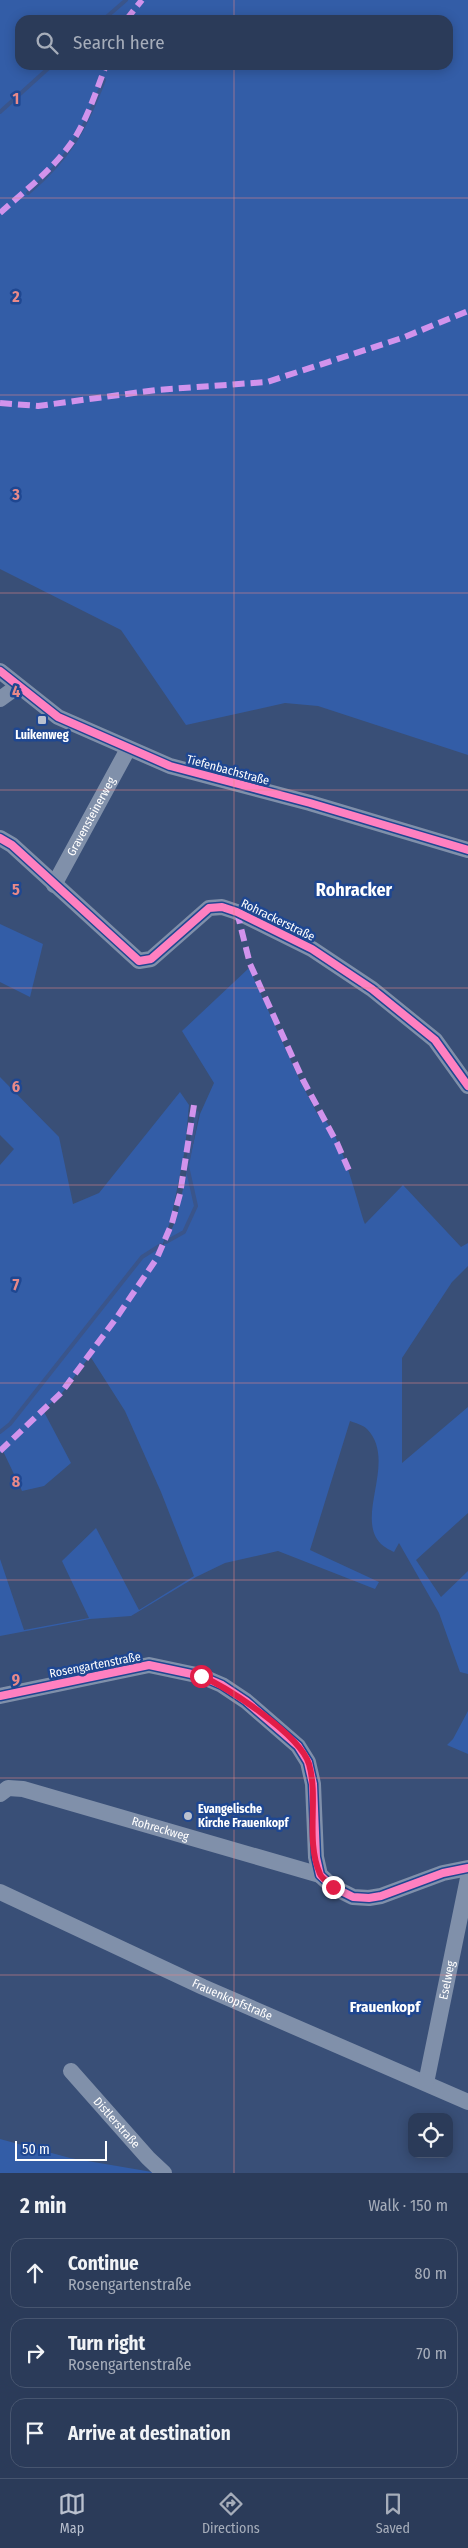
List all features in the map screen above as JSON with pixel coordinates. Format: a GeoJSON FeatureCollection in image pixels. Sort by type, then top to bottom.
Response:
{"type":"FeatureCollection","features":[{"type":"Feature","properties":{"kind":"street","name":"Tiefenbachstraße"},"geometry":{"type":"LineString","coordinates":[[0,671],[58,717],[170,766],[310,803],[468,850]]}},
{"type":"Feature","properties":{"kind":"street"},"geometry":{"type":"LineString","coordinates":[[0,699],[18,686]]}},
{"type":"Feature","properties":{"kind":"street","name":"Gravensteinerweg"},"geometry":{"type":"LineString","coordinates":[[54,885],[128,749]]}},
{"type":"Feature","properties":{"kind":"street","name":"Rohrackerstraße"},"geometry":{"type":"LineString","coordinates":[[0,838],[12,846],[140,961],[151,959],[209,908],[222,907],[254,920],[312,949],[372,990],[434,1040],[468,1086]]}},
{"type":"Feature","properties":{"kind":"street","name":"Rosengartenstraße"},"geometry":{"type":"LineString","coordinates":[[0,1696],[149,1665],[201,1676],[222,1685],[246,1701],[298,1746],[308,1762],[313,1784],[314,1837],[320,1875]]}},
{"type":"Feature","properties":{"kind":"street","name":"Rohreckweg"},"geometry":{"type":"LineString","coordinates":[[0,1794],[8,1788],[22,1789],[320,1875]]}},
{"type":"Feature","properties":{"kind":"street"},"geometry":{"type":"LineString","coordinates":[[320,1875],[333,1887],[353,1897],[369,1898],[381,1896],[443,1873],[468,1868]]}},
{"type":"Feature","properties":{"kind":"street","name":"Eselweg"},"geometry":{"type":"LineString","coordinates":[[426,2083],[468,1878]]}},
{"type":"Feature","properties":{"kind":"street","name":"Frauenkopfstraße"},"geometry":{"type":"LineString","coordinates":[[0,1892],[203,1988],[468,2102]]}},
{"type":"Feature","properties":{"kind":"street","name":"Distlerstraße"},"geometry":{"type":"LineString","coordinates":[[71,2071],[148,2158],[164,2173]]}},
{"type":"Feature","properties":{"kind":"shaded area"},"geometry":{"type":"Polygon","coordinates":[[[0,0],[468,0],[468,755],[318,706],[285,703],[186,725],[121,630],[0,569],[0,0]]]}},
{"type":"Feature","properties":{"kind":"shaded area"},"geometry":{"type":"Polygon","coordinates":[[[0,924],[43,944],[30,997],[0,982],[0,924]]]}},
{"type":"Feature","properties":{"kind":"shaded area"},"geometry":{"type":"Polygon","coordinates":[[[249,968],[300,1081],[318,1115],[326,1121],[340,1147],[365,1224],[403,1185],[461,1247],[468,1243],[468,1266],[452,1282],[402,1358],[402,1463],[468,1407],[468,1513],[416,1560],[441,1597],[468,1571],[468,1674],[460,1672],[439,1613],[399,1543],[394,1552],[381,1544],[374,1533],[372,1519],[378,1472],[375,1442],[367,1429],[350,1421],[310,1550],[379,1582],[375,1589],[278,1551],[225,1563],[196,1577],[131,1616],[90,1619],[0,1636],[0,1559],[24,1630],[89,1618],[62,1561],[96,1528],[139,1610],[194,1576],[161,1492],[125,1411],[90,1356],[62,1393],[43,1410],[71,1463],[44,1486],[22,1491],[3,1451],[0,1453],[0,1165],[14,1149],[0,1135],[0,1077],[59,1137],[73,1204],[99,1193],[180,1092],[189,1105],[185,1149],[171,1219],[160,1253],[176,1220],[200,1114],[214,1083],[182,1031],[249,968]]]}},
{"type":"Feature","properties":{"kind":"shaded area"},"geometry":{"type":"Polygon","coordinates":[[[468,1711],[468,1754],[447,1745],[453,1739],[468,1711]]]}},
{"type":"Feature","properties":{"kind":"shaded area"},"geometry":{"type":"Polygon","coordinates":[[[0,2139],[70,2158],[158,2173],[0,2173],[0,2139]]]}},
{"type":"Feature","properties":{"kind":"waterway"},"geometry":{"type":"LineString","coordinates":[[109,15],[126,0]]}},
{"type":"Feature","properties":{"kind":"waterway"},"geometry":{"type":"LineString","coordinates":[[0,112],[46,70]]}},
{"type":"Feature","properties":{"kind":"waterway"},"geometry":{"type":"LineString","coordinates":[[28,193],[55,167],[74,142],[90,114],[104,80]]}},
{"type":"Feature","properties":{"kind":"waterway"},"geometry":{"type":"LineString","coordinates":[[166,1242],[184,1232],[196,1206],[187,1166],[197,1113]]}},
{"type":"Feature","properties":{"kind":"waterway"},"geometry":{"type":"LineString","coordinates":[[0,1432],[10,1424],[142,1257],[161,1245]]}},
{"type":"Feature","properties":{"kind":"marked path"},"geometry":{"type":"LineString","coordinates":[[130,15],[142,0]]}},
{"type":"Feature","properties":{"kind":"marked path"},"geometry":{"type":"LineString","coordinates":[[0,213],[41,177],[68,147],[85,119],[104,70]]}},
{"type":"Feature","properties":{"kind":"marked path"},"geometry":{"type":"LineString","coordinates":[[0,403],[38,406],[156,390],[267,382],[402,338],[468,311]]}},
{"type":"Feature","properties":{"kind":"marked path"},"geometry":{"type":"LineString","coordinates":[[237,912],[250,964],[303,1080],[337,1143],[351,1175]]}},
{"type":"Feature","properties":{"kind":"marked path"},"geometry":{"type":"LineString","coordinates":[[0,1451],[61,1393],[117,1317],[157,1258],[172,1223],[180,1194],[194,1105]]}},
{"type":"Feature","properties":{"kind":"cycle path"},"geometry":{"type":"LineString","coordinates":[[0,671],[58,717],[170,766],[310,803],[468,850]]}},
{"type":"Feature","properties":{"kind":"cycle path"},"geometry":{"type":"LineString","coordinates":[[0,838],[12,845],[139,961],[151,959],[209,908],[222,907],[237,912],[312,949],[372,989],[435,1040],[468,1086]]}},
{"type":"Feature","properties":{"kind":"cycle path"},"geometry":{"type":"LineString","coordinates":[[0,1696],[149,1665],[201,1676],[222,1685],[246,1701],[298,1746],[308,1762],[313,1784],[316,1857],[320,1875],[333,1887],[353,1897],[369,1898],[381,1896],[443,1873],[468,1868]]}},
{"type":"Feature","properties":{"kind":"place","name":"Luikenweg"},"geometry":{"type":"Point","coordinates":[42,720]}},
{"type":"Feature","properties":{"kind":"place","name":"Evangelische Kirche Frauenkopf"},"geometry":{"type":"Point","coordinates":[188,1816]}},
{"type":"Feature","properties":{"kind":"district","name":"Rohracker"},"geometry":{"type":"Point","coordinates":[354,890]}},
{"type":"Feature","properties":{"kind":"district","name":"Frauenkopf"},"geometry":{"type":"Point","coordinates":[385,2007]}},
{"type":"Feature","properties":{"kind":"route"},"geometry":{"type":"LineString","coordinates":[[201,1676],[222,1685],[246,1701],[298,1746],[308,1762],[313,1784],[314,1837],[320,1875],[333,1887]]}}]}
